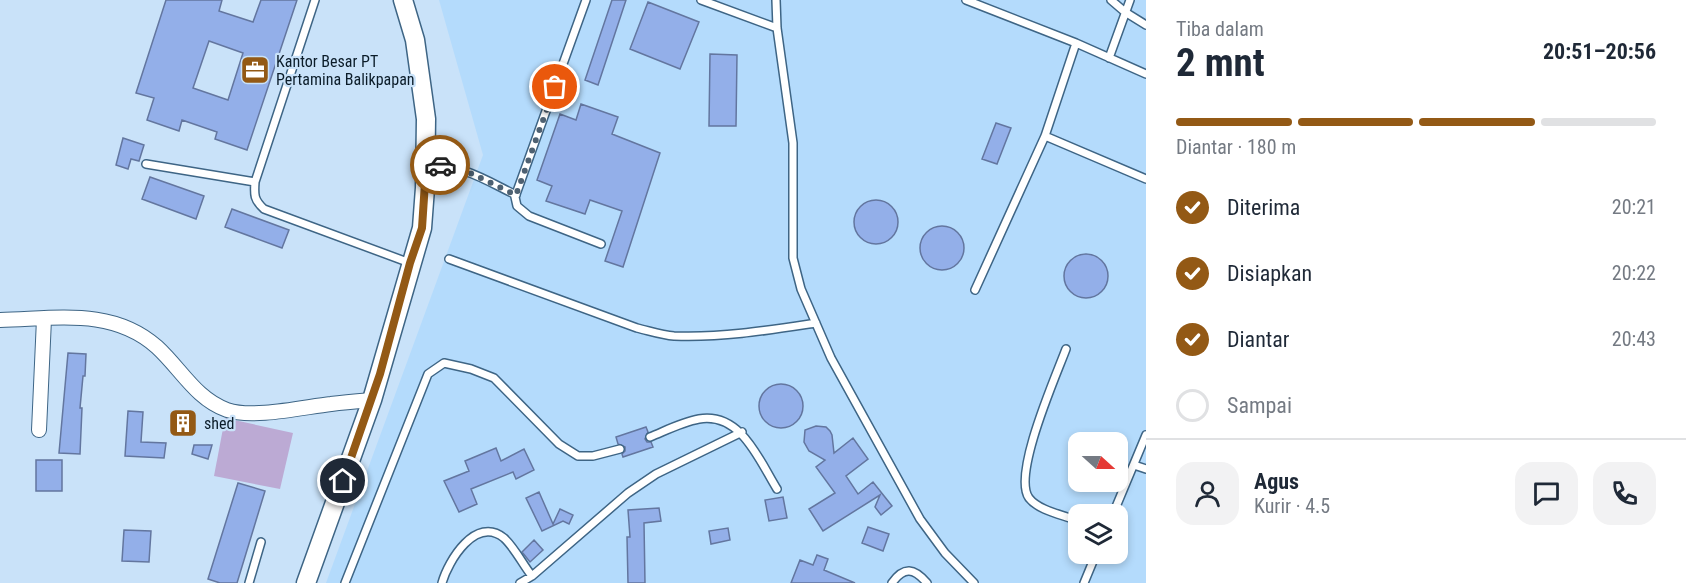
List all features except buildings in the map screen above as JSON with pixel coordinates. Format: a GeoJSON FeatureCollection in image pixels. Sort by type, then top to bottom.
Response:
{"type":"FeatureCollection","features":[{"type":"Feature","properties":{"kind":"main road"},"geometry":{"type":"LineString","coordinates":[[306,583],[372,400],[422,228],[426,167],[425,107],[415,40],[403,0]]}},
{"type":"Feature","properties":{"kind":"street"},"geometry":{"type":"LineString","coordinates":[[0,320],[81,317],[104,319],[135,332],[156,346],[207,401],[230,411],[284,411],[372,400]]}},
{"type":"Feature","properties":{"kind":"street"},"geometry":{"type":"LineString","coordinates":[[39,430],[44,319]]}},
{"type":"Feature","properties":{"kind":"lane"},"geometry":{"type":"LineString","coordinates":[[315,0],[255,182],[254,195],[264,209],[410,263]]}},
{"type":"Feature","properties":{"kind":"lane"},"geometry":{"type":"LineString","coordinates":[[586,0],[516,195],[516,206],[529,216],[601,244]]}},
{"type":"Feature","properties":{"kind":"lane"},"geometry":{"type":"LineString","coordinates":[[701,0],[777,28]]}},
{"type":"Feature","properties":{"kind":"lane"},"geometry":{"type":"LineString","coordinates":[[776,0],[777,28],[793,143],[793,258],[801,289],[831,358],[920,519],[945,552],[974,583]]}},
{"type":"Feature","properties":{"kind":"lane"},"geometry":{"type":"LineString","coordinates":[[966,0],[1076,43],[1146,74]]}},
{"type":"Feature","properties":{"kind":"lane"},"geometry":{"type":"LineString","coordinates":[[1111,0],[1146,25]]}},
{"type":"Feature","properties":{"kind":"lane"},"geometry":{"type":"LineString","coordinates":[[1109,58],[1130,0]]}},
{"type":"Feature","properties":{"kind":"lane"},"geometry":{"type":"LineString","coordinates":[[975,290],[1045,136],[1076,43]]}},
{"type":"Feature","properties":{"kind":"lane"},"geometry":{"type":"LineString","coordinates":[[1045,136],[1146,179]]}},
{"type":"Feature","properties":{"kind":"lane"},"geometry":{"type":"LineString","coordinates":[[146,164],[255,182]]}},
{"type":"Feature","properties":{"kind":"lane"},"geometry":{"type":"LineString","coordinates":[[426,167],[444,165],[459,168],[516,195]]}},
{"type":"Feature","properties":{"kind":"lane"},"geometry":{"type":"LineString","coordinates":[[449,259],[638,328],[663,334],[676,336],[752,332],[816,323]]}},
{"type":"Feature","properties":{"kind":"lane"},"geometry":{"type":"LineString","coordinates":[[1066,349],[1035,430],[1024,484],[1027,495],[1038,506],[1068,517]]}},
{"type":"Feature","properties":{"kind":"lane"},"geometry":{"type":"LineString","coordinates":[[345,583],[428,374],[444,363],[471,369],[494,378],[559,444],[578,456],[593,456],[620,448]]}},
{"type":"Feature","properties":{"kind":"lane"},"geometry":{"type":"LineString","coordinates":[[650,437],[699,419],[723,421],[742,432],[777,489]]}},
{"type":"Feature","properties":{"kind":"lane"},"geometry":{"type":"LineString","coordinates":[[520,583],[532,576],[628,493],[656,474],[742,432]]}},
{"type":"Feature","properties":{"kind":"lane"},"geometry":{"type":"LineString","coordinates":[[1117,504],[1146,435]]}},
{"type":"Feature","properties":{"kind":"lane"},"geometry":{"type":"LineString","coordinates":[[1134,465],[1146,469]]}},
{"type":"Feature","properties":{"kind":"lane"},"geometry":{"type":"LineString","coordinates":[[442,583],[455,554],[474,536],[490,532],[503,538],[532,576]]}},
{"type":"Feature","properties":{"kind":"lane"},"geometry":{"type":"LineString","coordinates":[[249,583],[261,542]]}},
{"type":"Feature","properties":{"kind":"lane"},"geometry":{"type":"LineString","coordinates":[[1084,583],[1092,564]]}},
{"type":"Feature","properties":{"kind":"lane"},"geometry":{"type":"LineString","coordinates":[[892,583],[906,571],[919,574],[927,583]]}},
{"type":"Feature","properties":{"kind":"shaded area"},"geometry":{"type":"Polygon","coordinates":[[[439,0],[1146,0],[1146,583],[326,583],[483,155],[439,0]]]}},
{"type":"Feature","properties":{"kind":"shaded area"},"geometry":{"type":"Polygon","coordinates":[[[225,418],[293,433],[280,489],[214,476],[225,418]]]}},
{"type":"Feature","properties":{"kind":"way so far"},"geometry":{"type":"LineString","coordinates":[[440,165],[464,170],[516,195],[555,87]]}},
{"type":"Feature","properties":{"kind":"place","name":"Kantor Besar PT Pertamina Balikpapan"},"geometry":{"type":"Point","coordinates":[255,70]}},
{"type":"Feature","properties":{"kind":"place","name":"shed"},"geometry":{"type":"Point","coordinates":[183,423]}},
{"type":"Feature","properties":{"kind":"route"},"geometry":{"type":"LineString","coordinates":[[343,481],[372,400],[422,228],[426,167],[440,165]]}}]}
